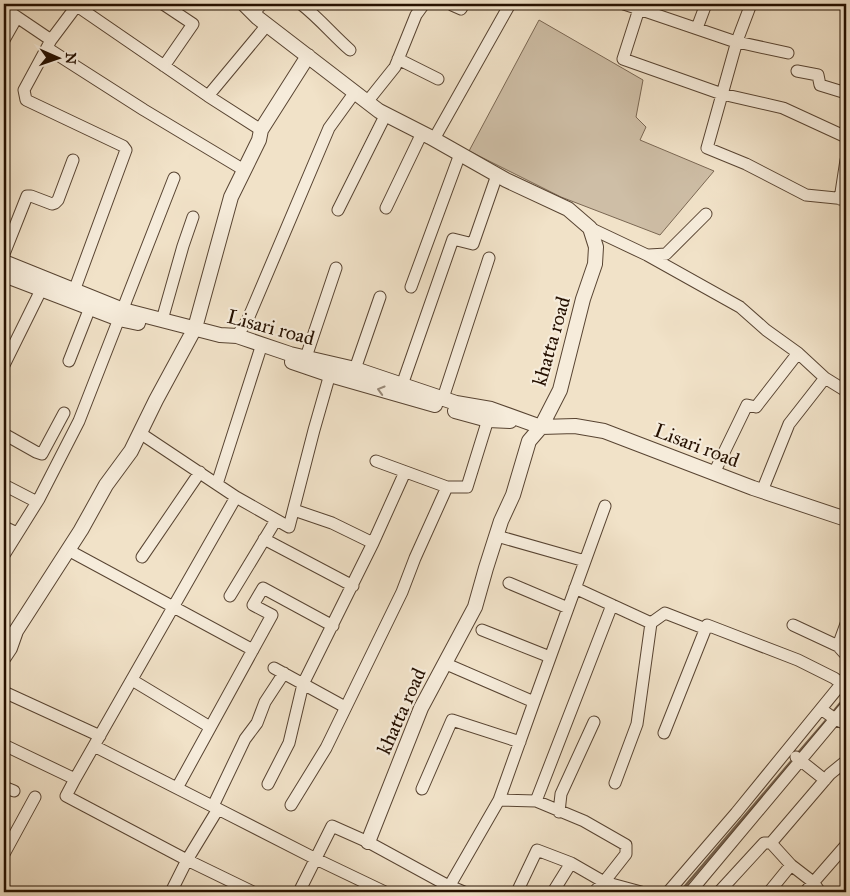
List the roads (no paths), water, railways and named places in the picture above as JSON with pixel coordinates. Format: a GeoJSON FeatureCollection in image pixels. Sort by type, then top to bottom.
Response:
{"type":"FeatureCollection","features":[{"type":"Feature","properties":{"kind":"street"},"geometry":{"type":"LineString","coordinates":[[74,291],[126,150],[123,146],[26,100],[24,90],[49,44],[76,4],[208,96],[261,130]]}},
{"type":"Feature","properties":{"kind":"street"},"geometry":{"type":"LineString","coordinates":[[164,4],[193,24],[164,66]]}},
{"type":"Feature","properties":{"kind":"street"},"geometry":{"type":"LineString","coordinates":[[302,4],[314,13],[329,31],[350,50]]}},
{"type":"Feature","properties":{"kind":"street"},"geometry":{"type":"LineString","coordinates":[[367,102],[395,67],[416,15],[424,4]]}},
{"type":"Feature","properties":{"kind":"street"},"geometry":{"type":"LineString","coordinates":[[453,4],[461,9],[464,4]]}},
{"type":"Feature","properties":{"kind":"street"},"geometry":{"type":"LineString","coordinates":[[386,208],[428,136],[510,4]]}},
{"type":"Feature","properties":{"kind":"street"},"geometry":{"type":"LineString","coordinates":[[624,4],[737,41],[788,53]]}},
{"type":"Feature","properties":{"kind":"street"},"geometry":{"type":"LineString","coordinates":[[696,28],[706,4]]}},
{"type":"Feature","properties":{"kind":"street"},"geometry":{"type":"LineString","coordinates":[[751,4],[737,41],[707,148],[746,164],[806,195],[843,199],[846,160]]}},
{"type":"Feature","properties":{"kind":"street"},"geometry":{"type":"LineString","coordinates":[[253,7],[267,24],[367,102],[497,175],[568,209],[590,228],[647,255],[740,307],[766,330],[798,353],[825,378],[846,391]]}},
{"type":"Feature","properties":{"kind":"street"},"geometry":{"type":"LineString","coordinates":[[4,8],[49,44],[144,110],[244,170]]}},
{"type":"Feature","properties":{"kind":"street"},"geometry":{"type":"LineString","coordinates":[[639,9],[623,59],[722,94],[783,108],[846,137]]}},
{"type":"Feature","properties":{"kind":"street"},"geometry":{"type":"LineString","coordinates":[[4,40],[17,18]]}},
{"type":"Feature","properties":{"kind":"street"},"geometry":{"type":"LineString","coordinates":[[208,96],[267,24]]}},
{"type":"Feature","properties":{"kind":"street"},"geometry":{"type":"LineString","coordinates":[[4,656],[10,648],[16,631],[92,512],[106,484],[131,451],[193,332],[231,196],[259,140],[261,130],[268,122],[308,56]]}},
{"type":"Feature","properties":{"kind":"street"},"geometry":{"type":"LineString","coordinates":[[398,59],[438,79]]}},
{"type":"Feature","properties":{"kind":"street"},"geometry":{"type":"LineString","coordinates":[[797,71],[818,75],[820,86],[846,93]]}},
{"type":"Feature","properties":{"kind":"street"},"geometry":{"type":"LineString","coordinates":[[237,336],[248,319],[329,128],[354,92]]}},
{"type":"Feature","properties":{"kind":"street"},"geometry":{"type":"LineString","coordinates":[[338,210],[386,114]]}},
{"type":"Feature","properties":{"kind":"street"},"geometry":{"type":"LineString","coordinates":[[411,287],[460,154]]}},
{"type":"Feature","properties":{"kind":"street"},"geometry":{"type":"LineString","coordinates":[[4,254],[27,196],[52,204],[56,203],[73,160]]}},
{"type":"Feature","properties":{"kind":"street"},"geometry":{"type":"LineString","coordinates":[[402,385],[453,238],[473,244],[497,175]]}},
{"type":"Feature","properties":{"kind":"street"},"geometry":{"type":"LineString","coordinates":[[4,556],[37,502],[79,421],[174,178]]}},
{"type":"Feature","properties":{"kind":"street"},"geometry":{"type":"LineString","coordinates":[[647,255],[666,254],[706,214]]}},
{"type":"Feature","properties":{"kind":"street"},"geometry":{"type":"LineString","coordinates":[[162,320],[180,254],[193,217]]}},
{"type":"Feature","properties":{"kind":"street","name":"khatta road"},"geometry":{"type":"LineString","coordinates":[[368,842],[421,708],[475,607],[529,441],[536,425],[560,390],[583,299],[595,264],[596,247],[590,228]]}},
{"type":"Feature","properties":{"kind":"street"},"geometry":{"type":"LineString","coordinates":[[443,398],[489,258]]}},
{"type":"Feature","properties":{"kind":"street","name":"Lisari road"},"geometry":{"type":"LineString","coordinates":[[4,262],[44,284],[121,314],[306,358],[332,370],[355,369],[490,415]]}},
{"type":"Feature","properties":{"kind":"street"},"geometry":{"type":"LineString","coordinates":[[306,358],[336,268]]}},
{"type":"Feature","properties":{"kind":"street","name":"Lisari road"},"geometry":{"type":"LineString","coordinates":[[4,275],[74,291],[91,303]]}},
{"type":"Feature","properties":{"kind":"street"},"geometry":{"type":"LineString","coordinates":[[4,365],[44,284]]}},
{"type":"Feature","properties":{"kind":"street"},"geometry":{"type":"LineString","coordinates":[[355,369],[380,297]]}},
{"type":"Feature","properties":{"kind":"street"},"geometry":{"type":"LineString","coordinates":[[69,361],[91,303]]}},
{"type":"Feature","properties":{"kind":"street","name":"Lisari road"},"geometry":{"type":"LineString","coordinates":[[121,314],[162,320],[193,332],[237,336],[261,348],[490,415],[536,425],[575,426],[604,431],[762,491],[846,519]]}},
{"type":"Feature","properties":{"kind":"street"},"geometry":{"type":"LineString","coordinates":[[217,484],[261,348]]}},
{"type":"Feature","properties":{"kind":"street"},"geometry":{"type":"LineString","coordinates":[[714,473],[747,405],[756,407],[798,353]]}},
{"type":"Feature","properties":{"kind":"street"},"geometry":{"type":"LineString","coordinates":[[140,433],[236,497],[289,527],[314,430],[332,370]]}},
{"type":"Feature","properties":{"kind":"street"},"geometry":{"type":"LineString","coordinates":[[762,491],[789,424],[825,378]]}},
{"type":"Feature","properties":{"kind":"street"},"geometry":{"type":"LineString","coordinates":[[4,434],[42,454],[64,413]]}},
{"type":"Feature","properties":{"kind":"street"},"geometry":{"type":"LineString","coordinates":[[376,461],[447,487],[467,487],[490,415]]}},
{"type":"Feature","properties":{"kind":"street"},"geometry":{"type":"LineString","coordinates":[[142,557],[200,472]]}},
{"type":"Feature","properties":{"kind":"street"},"geometry":{"type":"LineString","coordinates":[[268,784],[289,742],[304,684],[373,543],[405,472]]}},
{"type":"Feature","properties":{"kind":"street"},"geometry":{"type":"LineString","coordinates":[[4,485],[37,502]]}},
{"type":"Feature","properties":{"kind":"street"},"geometry":{"type":"LineString","coordinates":[[291,805],[326,748],[402,592],[447,487]]}},
{"type":"Feature","properties":{"kind":"street"},"geometry":{"type":"LineString","coordinates":[[236,497],[66,796],[187,860],[253,892]]}},
{"type":"Feature","properties":{"kind":"street"},"geometry":{"type":"LineString","coordinates":[[450,885],[499,800],[605,506]]}},
{"type":"Feature","properties":{"kind":"street"},"geometry":{"type":"LineString","coordinates":[[294,510],[332,523],[373,543]]}},
{"type":"Feature","properties":{"kind":"street"},"geometry":{"type":"LineString","coordinates":[[230,596],[276,520]]}},
{"type":"Feature","properties":{"kind":"street"},"geometry":{"type":"LineString","coordinates":[[4,527],[17,533]]}},
{"type":"Feature","properties":{"kind":"street"},"geometry":{"type":"LineString","coordinates":[[497,536],[585,561]]}},
{"type":"Feature","properties":{"kind":"street"},"geometry":{"type":"LineString","coordinates":[[264,539],[352,586]]}},
{"type":"Feature","properties":{"kind":"street"},"geometry":{"type":"LineString","coordinates":[[68,550],[253,650]]}},
{"type":"Feature","properties":{"kind":"street"},"geometry":{"type":"LineString","coordinates":[[510,583],[568,608]]}},
{"type":"Feature","properties":{"kind":"street"},"geometry":{"type":"LineString","coordinates":[[178,788],[272,615],[253,605],[263,588],[333,626]]}},
{"type":"Feature","properties":{"kind":"street"},"geometry":{"type":"LineString","coordinates":[[575,588],[651,623]]}},
{"type":"Feature","properties":{"kind":"street"},"geometry":{"type":"LineString","coordinates":[[536,801],[612,605]]}},
{"type":"Feature","properties":{"kind":"street"},"geometry":{"type":"LineString","coordinates":[[615,783],[637,724],[651,623],[665,613],[706,629]]}},
{"type":"Feature","properties":{"kind":"street"},"geometry":{"type":"LineString","coordinates":[[793,625],[842,651],[846,624]]}},
{"type":"Feature","properties":{"kind":"street"},"geometry":{"type":"LineString","coordinates":[[664,733],[708,626],[798,660],[845,683],[821,709],[668,892]]}},
{"type":"Feature","properties":{"kind":"street"},"geometry":{"type":"LineString","coordinates":[[482,630],[550,657]]}},
{"type":"Feature","properties":{"kind":"street"},"geometry":{"type":"LineString","coordinates":[[444,663],[534,702]]}},
{"type":"Feature","properties":{"kind":"street"},"geometry":{"type":"LineString","coordinates":[[171,892],[216,808],[245,740],[257,723],[279,671],[345,707]]}},
{"type":"Feature","properties":{"kind":"street"},"geometry":{"type":"LineString","coordinates":[[132,680],[210,726]]}},
{"type":"Feature","properties":{"kind":"street"},"geometry":{"type":"LineString","coordinates":[[4,692],[100,736]]}},
{"type":"Feature","properties":{"kind":"street"},"geometry":{"type":"LineString","coordinates":[[692,890],[846,706]]}},
{"type":"Feature","properties":{"kind":"street"},"geometry":{"type":"LineString","coordinates":[[821,709],[846,724]]}},
{"type":"Feature","properties":{"kind":"street"},"geometry":{"type":"LineString","coordinates":[[422,789],[452,720],[520,742]]}},
{"type":"Feature","properties":{"kind":"street"},"geometry":{"type":"LineString","coordinates":[[559,812],[561,794],[594,722]]}},
{"type":"Feature","properties":{"kind":"street"},"geometry":{"type":"LineString","coordinates":[[4,745],[75,779]]}},
{"type":"Feature","properties":{"kind":"street"},"geometry":{"type":"LineString","coordinates":[[94,746],[385,892]]}},
{"type":"Feature","properties":{"kind":"street"},"geometry":{"type":"LineString","coordinates":[[787,750],[825,780]]}},
{"type":"Feature","properties":{"kind":"street"},"geometry":{"type":"LineString","coordinates":[[771,843],[825,780],[846,761]]}},
{"type":"Feature","properties":{"kind":"street"},"geometry":{"type":"LineString","coordinates":[[4,854],[35,797]]}},
{"type":"Feature","properties":{"kind":"street"},"geometry":{"type":"LineString","coordinates":[[499,800],[536,801],[584,821],[626,845],[626,854],[594,892]]}},
{"type":"Feature","properties":{"kind":"street"},"geometry":{"type":"LineString","coordinates":[[299,892],[332,826],[368,842],[445,884],[464,892]]}},
{"type":"Feature","properties":{"kind":"street"},"geometry":{"type":"LineString","coordinates":[[720,892],[764,843],[771,843],[791,864],[813,882],[820,892]]}},
{"type":"Feature","properties":{"kind":"street"},"geometry":{"type":"LineString","coordinates":[[805,892],[846,845]]}},
{"type":"Feature","properties":{"kind":"street"},"geometry":{"type":"LineString","coordinates":[[517,892],[537,850],[571,863],[604,882],[641,892]]}},
{"type":"Feature","properties":{"kind":"street"},"geometry":{"type":"LineString","coordinates":[[553,892],[571,863]]}},
{"type":"Feature","properties":{"kind":"street"},"geometry":{"type":"LineString","coordinates":[[769,892],[791,864]]}},
{"type":"Feature","properties":{"kind":"waterway"},"geometry":{"type":"LineString","coordinates":[[833,712],[846,696]]}},
{"type":"Feature","properties":{"kind":"waterway"},"geometry":{"type":"LineString","coordinates":[[797,754],[828,718]]}},
{"type":"Feature","properties":{"kind":"waterway"},"geometry":{"type":"LineString","coordinates":[[680,892],[794,758]]}}]}
